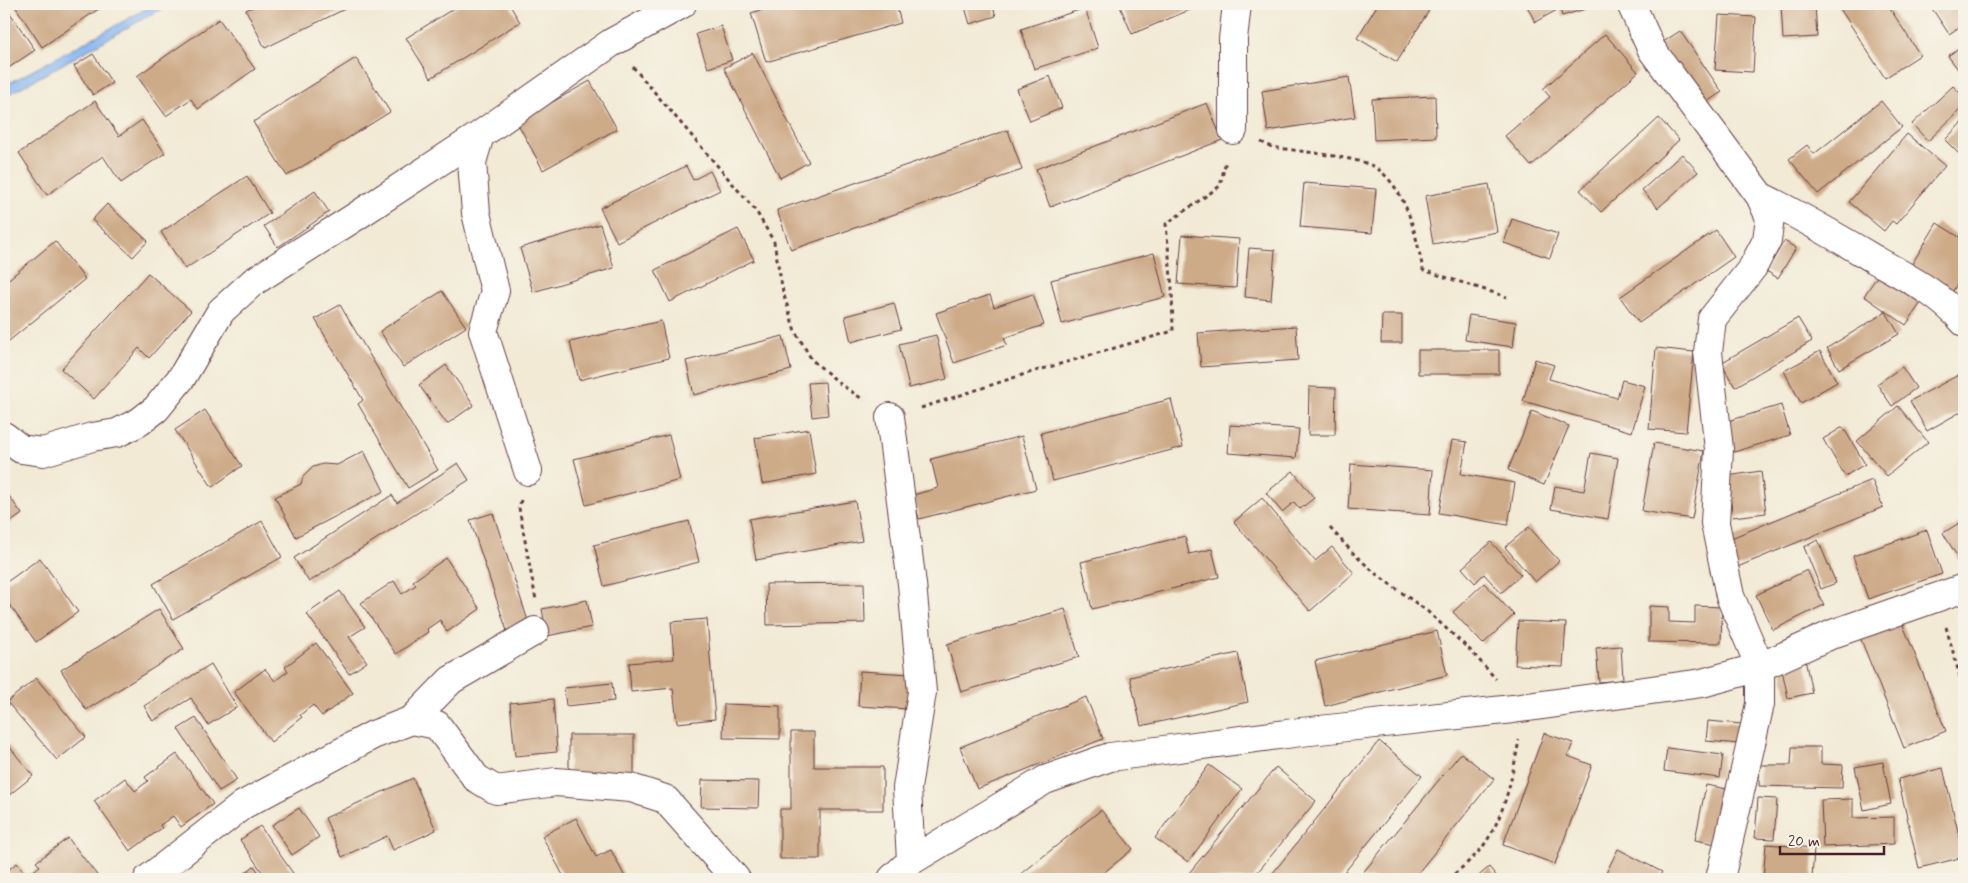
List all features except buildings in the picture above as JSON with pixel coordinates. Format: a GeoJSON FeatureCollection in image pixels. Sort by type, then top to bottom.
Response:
{"type":"FeatureCollection","features":[{"type":"Feature","properties":{"kind":"street"},"geometry":{"type":"LineString","coordinates":[[4,436],[21,449],[43,452],[92,437],[117,433],[139,422],[156,409],[182,377],[221,311],[253,282],[480,135],[611,43],[682,4]]}},
{"type":"Feature","properties":{"kind":"street"},"geometry":{"type":"LineString","coordinates":[[1233,130],[1233,39],[1237,4]]}},
{"type":"Feature","properties":{"kind":"street"},"geometry":{"type":"LineString","coordinates":[[1631,4],[1652,50],[1760,196],[1770,218],[1767,240],[1753,268],[1712,319],[1708,352],[1719,449],[1715,523],[1730,596],[1760,667],[1760,704],[1720,879]]}},
{"type":"Feature","properties":{"kind":"street"},"geometry":{"type":"LineString","coordinates":[[480,135],[472,162],[476,213],[495,291],[483,331],[528,471]]}},
{"type":"Feature","properties":{"kind":"street"},"geometry":{"type":"LineString","coordinates":[[1760,196],[1802,217],[1925,288],[1955,311],[1964,322]]}},
{"type":"Feature","properties":{"kind":"street"},"geometry":{"type":"LineString","coordinates":[[890,417],[912,584],[922,692],[907,788],[911,861]]}},
{"type":"Feature","properties":{"kind":"street"},"geometry":{"type":"LineString","coordinates":[[892,879],[911,861],[1045,780],[1110,757],[1301,732],[1513,709],[1702,683],[1760,667],[1835,632],[1964,588]]}},
{"type":"Feature","properties":{"kind":"street"},"geometry":{"type":"LineString","coordinates":[[148,879],[243,805],[373,735],[412,720],[451,680],[535,631]]}},
{"type":"Feature","properties":{"kind":"street"},"geometry":{"type":"LineString","coordinates":[[412,720],[437,725],[476,778],[496,790],[556,782],[630,788],[665,799],[736,879]]}},
{"type":"Feature","properties":{"kind":"path"},"geometry":{"type":"LineString","coordinates":[[611,43],[676,116],[756,211],[774,242],[783,292],[795,331],[812,360],[843,386],[890,417],[1022,375],[1173,331],[1172,288],[1166,224],[1220,186],[1233,130],[1272,147],[1361,162],[1378,169],[1394,187],[1406,208],[1415,232],[1424,270],[1507,297]]}},
{"type":"Feature","properties":{"kind":"path"},"geometry":{"type":"LineString","coordinates":[[528,471],[519,508],[536,596],[535,631]]}},
{"type":"Feature","properties":{"kind":"path"},"geometry":{"type":"LineString","coordinates":[[1330,528],[1376,574],[1427,611],[1471,651],[1496,680],[1513,709],[1520,734],[1513,769],[1500,813],[1488,840],[1463,868],[1448,879]]}},
{"type":"Feature","properties":{"kind":"path"},"geometry":{"type":"LineString","coordinates":[[1938,597],[1964,691]]}},
{"type":"Feature","properties":{"kind":"water"},"geometry":{"type":"Polygon","coordinates":[[[155,4],[170,4],[4,97],[4,86],[155,4]]]}}]}
